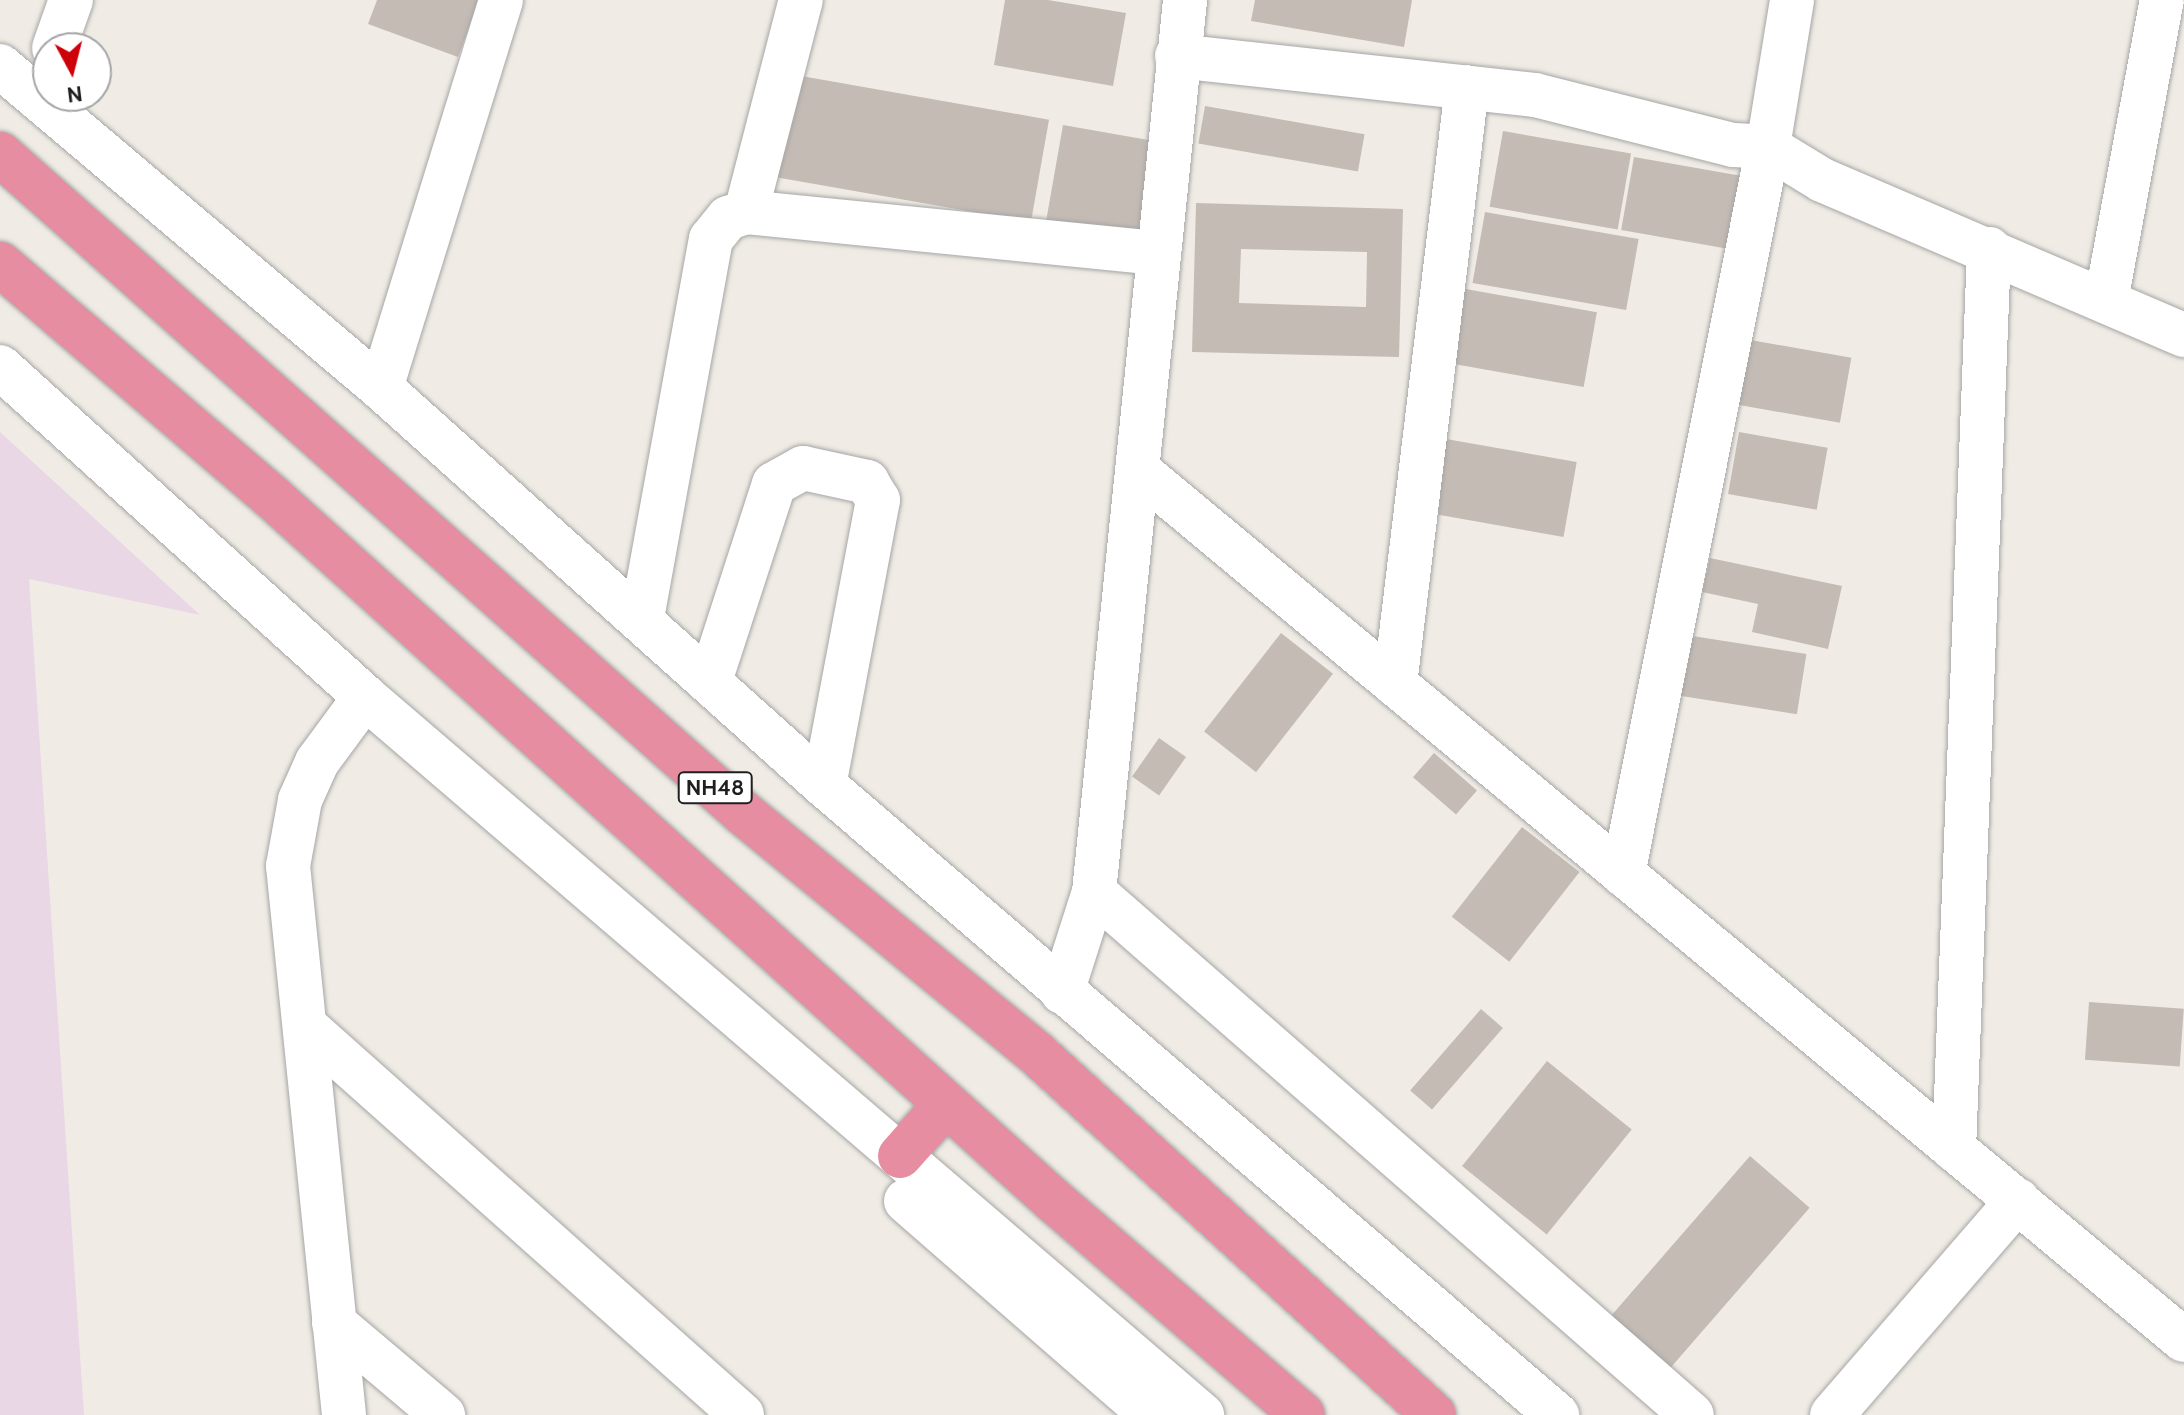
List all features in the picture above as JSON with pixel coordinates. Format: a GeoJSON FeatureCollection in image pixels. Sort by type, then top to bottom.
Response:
{"type":"FeatureCollection","features":[{"type":"Feature","properties":{"kind":"highway","name":"NH48"},"geometry":{"type":"LineString","coordinates":[[0,154],[743,813],[1035,1052],[1434,1415]]}},
{"type":"Feature","properties":{"kind":"highway"},"geometry":{"type":"LineString","coordinates":[[0,264],[273,498],[946,1104],[1303,1415]]}},
{"type":"Feature","properties":{"kind":"highway"},"geometry":{"type":"LineString","coordinates":[[900,1156],[946,1104]]}},
{"type":"Feature","properties":{"kind":"street"},"geometry":{"type":"LineString","coordinates":[[60,32],[71,0]]}},
{"type":"Feature","properties":{"kind":"street"},"geometry":{"type":"LineString","coordinates":[[381,388],[501,0]]}},
{"type":"Feature","properties":{"kind":"street"},"geometry":{"type":"LineString","coordinates":[[746,212],[801,0]]}},
{"type":"Feature","properties":{"kind":"street"},"geometry":{"type":"LineString","coordinates":[[1062,992],[1094,892],[1185,0]]}},
{"type":"Feature","properties":{"kind":"street"},"geometry":{"type":"LineString","coordinates":[[1623,874],[1768,147],[1792,0]]}},
{"type":"Feature","properties":{"kind":"street"},"geometry":{"type":"LineString","coordinates":[[2106,301],[2162,0]]}},
{"type":"Feature","properties":{"kind":"street"},"geometry":{"type":"LineString","coordinates":[[1177,56],[1535,95],[1733,145],[1768,147],[1822,180],[2184,335]]}},
{"type":"Feature","properties":{"kind":"street"},"geometry":{"type":"LineString","coordinates":[[0,66],[32,77]]}},
{"type":"Feature","properties":{"kind":"street"},"geometry":{"type":"LineString","coordinates":[[1395,684],[1467,87]]}},
{"type":"Feature","properties":{"kind":"street"},"geometry":{"type":"LineString","coordinates":[[76,112],[824,785],[1557,1415]]}},
{"type":"Feature","properties":{"kind":"street"},"geometry":{"type":"LineString","coordinates":[[642,618],[711,239],[728,218],[746,212],[1159,253]]}},
{"type":"Feature","properties":{"kind":"street"},"geometry":{"type":"LineString","coordinates":[[1954,1149],[1989,249]]}},
{"type":"Feature","properties":{"kind":"street"},"geometry":{"type":"LineString","coordinates":[[0,367],[365,697],[1202,1415]]}},
{"type":"Feature","properties":{"kind":"street"},"geometry":{"type":"LineString","coordinates":[[710,681],[774,484],[803,468],[867,482],[878,500],[824,785]]}},
{"type":"Feature","properties":{"kind":"street"},"geometry":{"type":"LineString","coordinates":[[1139,471],[2184,1340]]}},
{"type":"Feature","properties":{"kind":"street"},"geometry":{"type":"LineString","coordinates":[[344,1415],[288,866],[300,800],[317,762],[365,697]]}},
{"type":"Feature","properties":{"kind":"street"},"geometry":{"type":"LineString","coordinates":[[408,767],[1151,1415]]}},
{"type":"Feature","properties":{"kind":"street"},"geometry":{"type":"LineString","coordinates":[[1094,892],[1692,1415]]}},
{"type":"Feature","properties":{"kind":"street"},"geometry":{"type":"LineString","coordinates":[[305,1026],[742,1415]]}},
{"type":"Feature","properties":{"kind":"street"},"geometry":{"type":"LineString","coordinates":[[1832,1415],[2018,1200]]}},
{"type":"Feature","properties":{"kind":"street"},"geometry":{"type":"LineString","coordinates":[[334,1323],[443,1415]]}},
{"type":"Feature","properties":{"kind":"shaded area"},"geometry":{"type":"Polygon","coordinates":[[[0,432],[200,615],[29,579],[84,1415],[0,1415],[0,432]]]}},
{"type":"Feature","properties":{"kind":"building"},"geometry":{"type":"Polygon","coordinates":[[[377,0],[479,0],[458,57],[368,24],[377,0]]]}},
{"type":"Feature","properties":{"kind":"building"},"geometry":{"type":"Polygon","coordinates":[[[1005,0],[1048,0],[1126,13],[1113,86],[994,65],[1005,0]]]}},
{"type":"Feature","properties":{"kind":"building"},"geometry":{"type":"Polygon","coordinates":[[[1255,0],[1412,0],[1404,47],[1251,21],[1255,0]]]}},
{"type":"Feature","properties":{"kind":"building"},"geometry":{"type":"Polygon","coordinates":[[[790,74],[1049,120],[1031,222],[772,176],[790,74]]]}},
{"type":"Feature","properties":{"kind":"building"},"geometry":{"type":"Polygon","coordinates":[[[1205,106],[1365,134],[1358,172],[1198,143],[1205,106]]]}},
{"type":"Feature","properties":{"kind":"building"},"geometry":{"type":"Polygon","coordinates":[[[1063,125],[1156,141],[1137,245],[1045,228],[1063,125]]]}},
{"type":"Feature","properties":{"kind":"building"},"geometry":{"type":"Polygon","coordinates":[[[1503,131],[1631,154],[1618,229],[1490,207],[1503,131]]]}},
{"type":"Feature","properties":{"kind":"building"},"geometry":{"type":"Polygon","coordinates":[[[1634,157],[1756,179],[1743,251],[1621,230],[1634,157]]]}},
{"type":"Feature","properties":{"kind":"building"},"geometry":{"type":"Polygon","coordinates":[[[1196,203],[1403,209],[1399,357],[1192,352],[1196,203]],[[1241,249],[1239,303],[1366,307],[1367,252],[1241,249]]]}},
{"type":"Feature","properties":{"kind":"building"},"geometry":{"type":"Polygon","coordinates":[[[1485,212],[1639,239],[1626,310],[1472,283],[1485,212]]]}},
{"type":"Feature","properties":{"kind":"building"},"geometry":{"type":"Polygon","coordinates":[[[1460,288],[1597,312],[1584,387],[1447,363],[1460,288]]]}},
{"type":"Feature","properties":{"kind":"building"},"geometry":{"type":"Polygon","coordinates":[[[1745,339],[1851,358],[1840,423],[1734,404],[1745,339]]]}},
{"type":"Feature","properties":{"kind":"building"},"geometry":{"type":"Polygon","coordinates":[[[1739,432],[1828,448],[1817,510],[1728,494],[1739,432]]]}},
{"type":"Feature","properties":{"kind":"building"},"geometry":{"type":"Polygon","coordinates":[[[1429,436],[1577,462],[1564,537],[1416,511],[1429,436]]]}},
{"type":"Feature","properties":{"kind":"building"},"geometry":{"type":"Polygon","coordinates":[[[1710,558],[1842,586],[1828,649],[1752,632],[1758,604],[1702,592],[1710,558]]]}},
{"type":"Feature","properties":{"kind":"building"},"geometry":{"type":"Polygon","coordinates":[[[1281,633],[1333,674],[1256,772],[1204,732],[1281,633]]]}},
{"type":"Feature","properties":{"kind":"building"},"geometry":{"type":"Polygon","coordinates":[[[1680,634],[1806,654],[1797,714],[1670,694],[1680,634]]]}},
{"type":"Feature","properties":{"kind":"building"},"geometry":{"type":"Polygon","coordinates":[[[1159,738],[1186,757],[1159,795],[1132,777],[1159,738]]]}},
{"type":"Feature","properties":{"kind":"building"},"geometry":{"type":"Polygon","coordinates":[[[1434,753],[1477,790],[1456,815],[1413,777],[1434,753]]]}},
{"type":"Feature","properties":{"kind":"building"},"geometry":{"type":"Polygon","coordinates":[[[1522,827],[1580,872],[1509,962],[1452,917],[1522,827]]]}},
{"type":"Feature","properties":{"kind":"building"},"geometry":{"type":"Polygon","coordinates":[[[2089,1002],[2184,1009],[2180,1066],[2085,1060],[2089,1002]]]}},
{"type":"Feature","properties":{"kind":"building"},"geometry":{"type":"Polygon","coordinates":[[[1481,1009],[1503,1028],[1432,1110],[1410,1091],[1481,1009]]]}},
{"type":"Feature","properties":{"kind":"building"},"geometry":{"type":"Polygon","coordinates":[[[1547,1061],[1632,1130],[1547,1235],[1462,1166],[1547,1061]]]}},
{"type":"Feature","properties":{"kind":"building"},"geometry":{"type":"Polygon","coordinates":[[[1750,1156],[1810,1208],[1671,1368],[1611,1316],[1750,1156]]]}}]}
